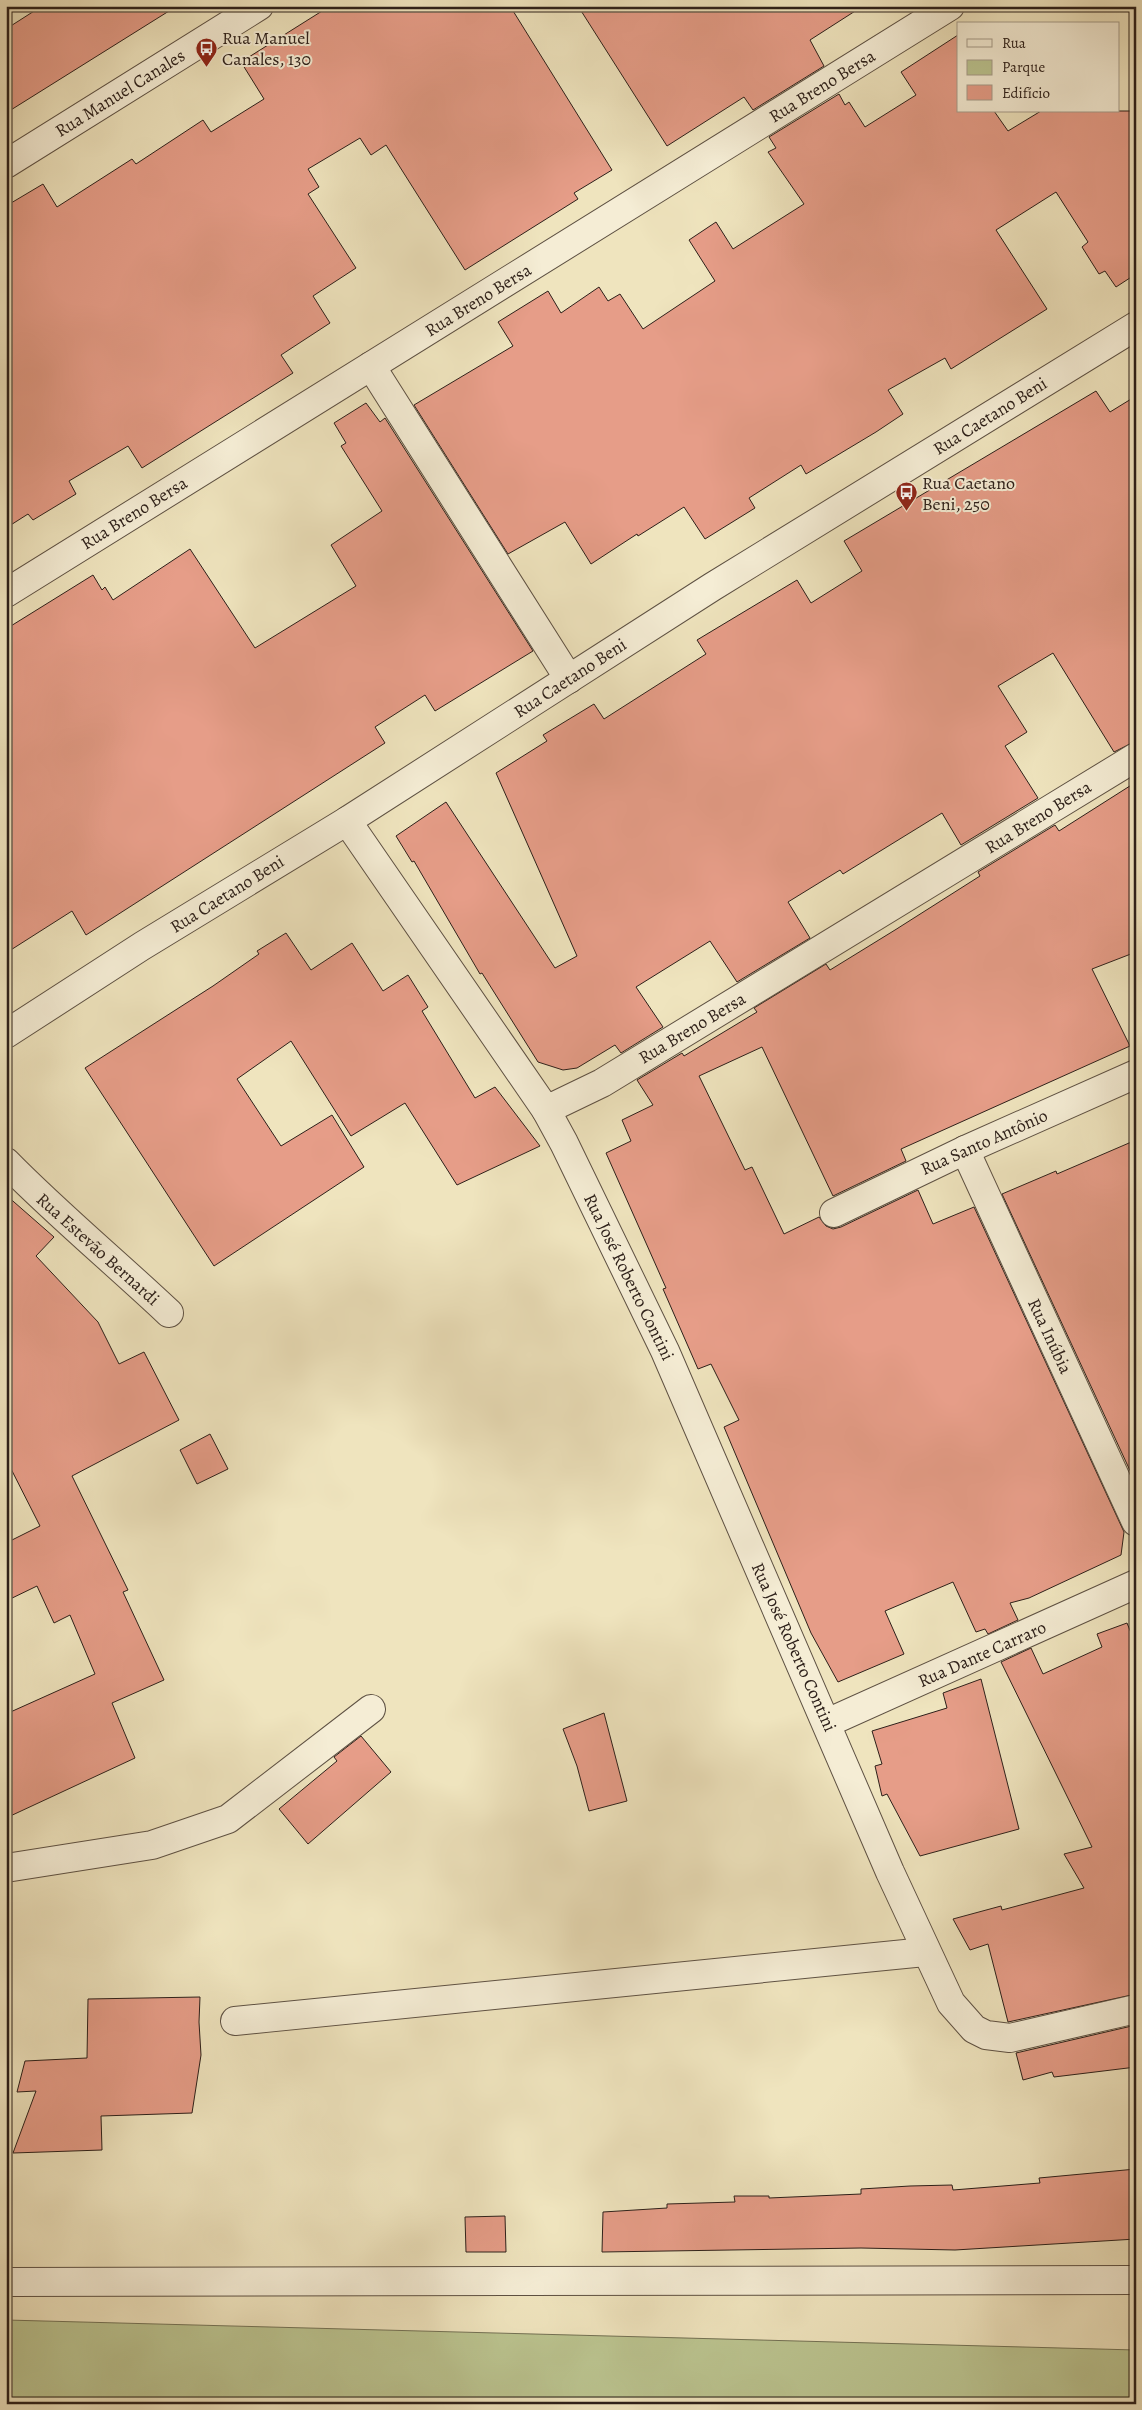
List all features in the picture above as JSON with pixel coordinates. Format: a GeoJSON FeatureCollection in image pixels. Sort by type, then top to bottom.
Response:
{"type":"FeatureCollection","features":[{"type":"Feature","properties":{"kind":"street","name":"Rua Manuel Canales"},"geometry":{"type":"LineString","coordinates":[[6,164],[259,6]]}},
{"type":"Feature","properties":{"kind":"street","name":"Rua Breno Bersa"},"geometry":{"type":"LineString","coordinates":[[6,593],[950,6]]}},
{"type":"Feature","properties":{"kind":"street","name":"Rua Caetano Beni"},"geometry":{"type":"LineString","coordinates":[[6,1034],[142,946],[347,821],[712,587],[1136,326]]}},
{"type":"Feature","properties":{"kind":"street"},"geometry":{"type":"LineString","coordinates":[[371,366],[569,679]]}},
{"type":"Feature","properties":{"kind":"street","name":"Rua Breno Bersa"},"geometry":{"type":"LineString","coordinates":[[546,1110],[602,1083],[1136,757]]}},
{"type":"Feature","properties":{"kind":"street"},"geometry":{"type":"LineString","coordinates":[[347,821],[546,1110]]}},
{"type":"Feature","properties":{"kind":"street","name":"Rua Santo Antônio"},"geometry":{"type":"LineString","coordinates":[[834,1213],[965,1150],[1136,1074]]}},
{"type":"Feature","properties":{"kind":"street","name":"Rua José Roberto Contini"},"geometry":{"type":"LineString","coordinates":[[546,1110],[568,1150],[665,1351],[926,1952],[950,2002],[974,2029],[986,2035],[1010,2038],[1136,2009]]}},
{"type":"Feature","properties":{"kind":"street","name":"Rua Inúbia"},"geometry":{"type":"LineString","coordinates":[[965,1150],[1136,1522]]}},
{"type":"Feature","properties":{"kind":"street","name":"Rua Estevão Bernardi"},"geometry":{"type":"LineString","coordinates":[[6,1162],[35,1192],[101,1249],[169,1313]]}},
{"type":"Feature","properties":{"kind":"street","name":"Rua Dante Carraro"},"geometry":{"type":"LineString","coordinates":[[827,1723],[1136,1584]]}},
{"type":"Feature","properties":{"kind":"street"},"geometry":{"type":"LineString","coordinates":[[6,1868],[152,1846],[228,1819],[371,1709]]}},
{"type":"Feature","properties":{"kind":"street"},"geometry":{"type":"LineString","coordinates":[[235,2021],[926,1952]]}},
{"type":"Feature","properties":{"kind":"street"},"geometry":{"type":"LineString","coordinates":[[6,2282],[1136,2280]]}},
{"type":"Feature","properties":{"kind":"green space"},"geometry":{"type":"Polygon","coordinates":[[[6,2320],[1136,2350],[1136,2404],[6,2404],[6,2320]]]}},
{"type":"Feature","properties":{"kind":"building"},"geometry":{"type":"Polygon","coordinates":[[[42,6],[177,6],[6,113],[6,29],[42,6]]]}},
{"type":"Feature","properties":{"kind":"building"},"geometry":{"type":"Polygon","coordinates":[[[330,6],[510,6],[612,170],[574,193],[578,199],[465,270],[386,145],[371,155],[360,138],[308,169],[319,187],[308,194],[356,268],[313,296],[330,323],[281,355],[293,373],[142,468],[128,446],[69,481],[76,494],[33,520],[28,514],[6,528],[6,206],[43,184],[57,207],[132,159],[136,164],[203,120],[211,132],[264,99],[241,62],[330,6]]]}},
{"type":"Feature","properties":{"kind":"building"},"geometry":{"type":"Polygon","coordinates":[[[578,6],[863,6],[810,40],[824,66],[753,110],[744,97],[667,146],[578,6]]]}},
{"type":"Feature","properties":{"kind":"building"},"geometry":{"type":"Polygon","coordinates":[[[957,36],[957,112],[995,112],[1008,131],[1039,112],[1136,111],[1136,274],[1116,287],[1105,271],[1099,274],[1082,247],[1088,242],[1056,192],[996,230],[1047,309],[951,369],[945,358],[888,390],[903,414],[876,432],[806,474],[801,465],[749,498],[755,508],[705,539],[684,507],[638,536],[637,534],[591,564],[565,522],[508,554],[414,405],[513,346],[498,322],[548,291],[561,313],[599,287],[608,301],[620,294],[643,329],[715,281],[689,240],[716,222],[733,249],[804,204],[768,152],[776,148],[769,137],[839,94],[845,105],[849,102],[865,127],[916,95],[901,72],[957,36]]]}},
{"type":"Feature","properties":{"kind":"building"},"geometry":{"type":"Polygon","coordinates":[[[1096,391],[1110,412],[1136,396],[1136,741],[1114,752],[1053,653],[998,686],[1027,732],[1005,746],[1038,798],[961,845],[942,813],[843,874],[840,870],[788,902],[810,938],[737,982],[710,941],[636,987],[663,1027],[621,1053],[615,1045],[577,1068],[563,1070],[538,1062],[482,973],[480,974],[414,861],[412,862],[396,836],[446,802],[555,968],[577,956],[496,773],[547,741],[543,735],[594,704],[604,719],[706,654],[697,640],[797,580],[811,603],[862,571],[844,541],[1096,391]]]}},
{"type":"Feature","properties":{"kind":"building"},"geometry":{"type":"Polygon","coordinates":[[[366,403],[380,422],[385,418],[533,651],[435,711],[425,695],[375,727],[385,743],[86,935],[72,911],[6,953],[6,629],[93,575],[102,590],[105,587],[113,600],[190,549],[255,648],[356,586],[331,545],[382,511],[341,446],[346,443],[334,423],[366,403]]]}},
{"type":"Feature","properties":{"kind":"building"},"geometry":{"type":"Polygon","coordinates":[[[1136,775],[1136,952],[1092,969],[1130,1046],[901,1149],[906,1161],[833,1196],[762,1047],[699,1076],[745,1170],[752,1167],[784,1234],[819,1217],[826,1226],[833,1229],[841,1227],[918,1190],[933,1224],[974,1207],[1124,1532],[1121,1555],[1029,1598],[1010,1603],[1018,1620],[988,1634],[985,1629],[976,1632],[953,1582],[885,1611],[904,1654],[838,1682],[811,1633],[724,1427],[739,1420],[711,1364],[698,1369],[663,1289],[666,1288],[606,1153],[631,1141],[622,1120],[653,1105],[637,1080],[682,1053],[684,1056],[757,1012],[754,1008],[826,964],[830,970],[980,876],[978,872],[1055,825],[1059,831],[1133,784],[1130,779],[1136,775]]]}},
{"type":"Feature","properties":{"kind":"building"},"geometry":{"type":"Polygon","coordinates":[[[286,933],[311,970],[352,943],[383,991],[408,975],[428,1007],[422,1011],[475,1098],[495,1087],[540,1146],[457,1185],[405,1103],[351,1136],[291,1041],[237,1079],[281,1146],[332,1115],[364,1167],[214,1266],[85,1068],[213,986],[259,954],[257,951],[286,933]]]}},
{"type":"Feature","properties":{"kind":"building"},"geometry":{"type":"Polygon","coordinates":[[[1136,1140],[1136,1456],[1133,1477],[1002,1194],[1056,1171],[1057,1174],[1136,1140]]]}},
{"type":"Feature","properties":{"kind":"building"},"geometry":{"type":"Polygon","coordinates":[[[6,1195],[54,1237],[36,1256],[98,1322],[119,1364],[144,1352],[179,1420],[72,1476],[128,1590],[123,1592],[164,1680],[112,1703],[135,1758],[6,1818],[6,1714],[95,1674],[70,1615],[54,1623],[37,1586],[6,1601],[6,1543],[40,1526],[6,1459],[6,1195]]]}},
{"type":"Feature","properties":{"kind":"building"},"geometry":{"type":"Polygon","coordinates":[[[210,1434],[228,1469],[197,1484],[180,1450],[210,1434]]]}},
{"type":"Feature","properties":{"kind":"building"},"geometry":{"type":"Polygon","coordinates":[[[1127,1623],[1136,1645],[1136,1994],[1008,2022],[988,1944],[970,1950],[953,1919],[1001,1906],[1002,1910],[1084,1888],[1064,1854],[1092,1847],[1001,1662],[1031,1648],[1043,1674],[1102,1647],[1097,1634],[1127,1623]]]}},
{"type":"Feature","properties":{"kind":"building"},"geometry":{"type":"Polygon","coordinates":[[[981,1679],[1019,1829],[920,1856],[887,1794],[882,1796],[875,1766],[882,1764],[872,1731],[947,1708],[943,1693],[981,1679]]]}},
{"type":"Feature","properties":{"kind":"building"},"geometry":{"type":"Polygon","coordinates":[[[604,1713],[627,1801],[589,1811],[577,1766],[563,1729],[604,1713]]]}},
{"type":"Feature","properties":{"kind":"building"},"geometry":{"type":"Polygon","coordinates":[[[361,1736],[391,1772],[308,1844],[279,1809],[337,1761],[334,1757],[361,1736]]]}},
{"type":"Feature","properties":{"kind":"building"},"geometry":{"type":"Polygon","coordinates":[[[200,1997],[201,2055],[192,2113],[101,2116],[102,2150],[13,2153],[36,2091],[17,2092],[25,2061],[87,2058],[88,1999],[200,1997]]]}},
{"type":"Feature","properties":{"kind":"building"},"geometry":{"type":"Polygon","coordinates":[[[1136,2025],[1136,2067],[1054,2077],[1052,2072],[1023,2080],[1016,2053],[1136,2025]]]}},
{"type":"Feature","properties":{"kind":"building"},"geometry":{"type":"Polygon","coordinates":[[[1136,2169],[1136,2239],[955,2250],[861,2248],[602,2252],[603,2212],[667,2208],[667,2204],[735,2202],[734,2196],[769,2196],[769,2198],[861,2194],[861,2189],[910,2186],[952,2185],[953,2190],[1040,2183],[1039,2178],[1136,2169]]]}},
{"type":"Feature","properties":{"kind":"building"},"geometry":{"type":"Polygon","coordinates":[[[505,2216],[506,2252],[466,2252],[465,2217],[505,2216]]]}},
{"type":"Feature","properties":{"kind":"place","name":"Rua Manuel Canales, 130"},"geometry":{"type":"Point","coordinates":[206,67]}},
{"type":"Feature","properties":{"kind":"place","name":"Rua Caetano Beni, 250"},"geometry":{"type":"Point","coordinates":[906,512]}}]}
